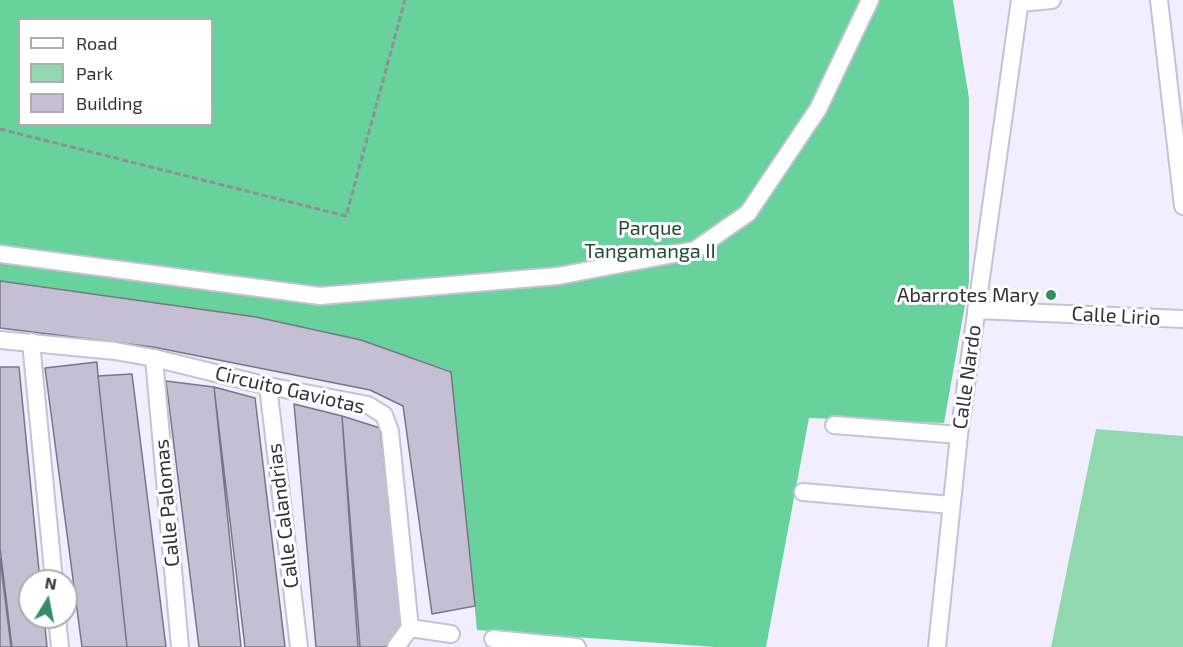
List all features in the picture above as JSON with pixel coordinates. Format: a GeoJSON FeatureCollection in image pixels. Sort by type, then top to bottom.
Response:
{"type":"FeatureCollection","features":[{"type":"Feature","properties":{"kind":"street"},"geometry":{"type":"LineString","coordinates":[[0,254],[320,297],[558,276],[695,250],[748,213],[818,110],[870,0]]}},
{"type":"Feature","properties":{"kind":"street"},"geometry":{"type":"LineString","coordinates":[[1020,2],[1052,0]]}},
{"type":"Feature","properties":{"kind":"street"},"geometry":{"type":"LineString","coordinates":[[1160,0],[1183,206]]}},
{"type":"Feature","properties":{"kind":"street","name":"Calle Nardo"},"geometry":{"type":"LineString","coordinates":[[937,647],[959,435],[1020,2]]}},
{"type":"Feature","properties":{"kind":"street","name":"Calle Lirio"},"geometry":{"type":"LineString","coordinates":[[976,310],[1183,319]]}},
{"type":"Feature","properties":{"kind":"street","name":"Circuito Gaviotas"},"geometry":{"type":"LineString","coordinates":[[0,340],[115,351],[154,358],[268,386],[368,405],[384,415],[390,431],[410,628]]}},
{"type":"Feature","properties":{"kind":"street"},"geometry":{"type":"LineString","coordinates":[[31,342],[53,569]]}},
{"type":"Feature","properties":{"kind":"street","name":"Calle Palomas"},"geometry":{"type":"LineString","coordinates":[[154,358],[180,647]]}},
{"type":"Feature","properties":{"kind":"street","name":"Calle Calandrias"},"geometry":{"type":"LineString","coordinates":[[268,386],[299,647]]}},
{"type":"Feature","properties":{"kind":"street"},"geometry":{"type":"LineString","coordinates":[[834,425],[959,435]]}},
{"type":"Feature","properties":{"kind":"street"},"geometry":{"type":"LineString","coordinates":[[803,492],[951,505]]}},
{"type":"Feature","properties":{"kind":"street"},"geometry":{"type":"LineString","coordinates":[[396,647],[410,628],[451,634]]}},
{"type":"Feature","properties":{"kind":"street"},"geometry":{"type":"LineString","coordinates":[[58,629],[60,647]]}},
{"type":"Feature","properties":{"kind":"street"},"geometry":{"type":"LineString","coordinates":[[494,639],[577,647]]}},
{"type":"Feature","properties":{"kind":"path"},"geometry":{"type":"LineString","coordinates":[[0,129],[346,216],[405,0]]}},
{"type":"Feature","properties":{"kind":"green space","name":"Parque Tangamanga II"},"geometry":{"type":"Polygon","coordinates":[[[0,0],[953,0],[969,98],[969,282],[944,423],[809,418],[766,647],[715,647],[477,630],[451,371],[361,340],[256,317],[0,281],[0,0]]]}},
{"type":"Feature","properties":{"kind":"green space"},"geometry":{"type":"Polygon","coordinates":[[[1096,429],[1183,436],[1183,647],[1051,647],[1096,429]]]}},
{"type":"Feature","properties":{"kind":"building"},"geometry":{"type":"Polygon","coordinates":[[[0,281],[256,317],[361,340],[451,372],[475,606],[432,614],[403,406],[370,390],[153,347],[0,328],[0,281]]]}},
{"type":"Feature","properties":{"kind":"building"},"geometry":{"type":"Polygon","coordinates":[[[97,362],[127,647],[82,647],[78,617],[78,569],[72,569],[45,368],[97,362]]]}},
{"type":"Feature","properties":{"kind":"building"},"geometry":{"type":"Polygon","coordinates":[[[0,367],[19,367],[39,569],[18,569],[18,629],[45,629],[47,647],[12,647],[0,548],[0,367]]]}},
{"type":"Feature","properties":{"kind":"building"},"geometry":{"type":"Polygon","coordinates":[[[132,374],[166,647],[127,647],[98,376],[132,374]]]}},
{"type":"Feature","properties":{"kind":"building"},"geometry":{"type":"Polygon","coordinates":[[[166,381],[214,387],[241,647],[199,647],[166,381]]]}},
{"type":"Feature","properties":{"kind":"building"},"geometry":{"type":"Polygon","coordinates":[[[214,387],[255,398],[285,647],[245,647],[214,387]]]}},
{"type":"Feature","properties":{"kind":"building"},"geometry":{"type":"Polygon","coordinates":[[[294,404],[342,416],[360,647],[316,647],[294,404]]]}},
{"type":"Feature","properties":{"kind":"building"},"geometry":{"type":"Polygon","coordinates":[[[342,416],[380,428],[404,629],[385,647],[358,647],[342,416]]]}},
{"type":"Feature","properties":{"kind":"building"},"geometry":{"type":"Polygon","coordinates":[[[0,558],[11,647],[0,647],[0,558]]]}},
{"type":"Feature","properties":{"kind":"place","name":"Abarrotes Mary"},"geometry":{"type":"Point","coordinates":[1051,295]}}]}
